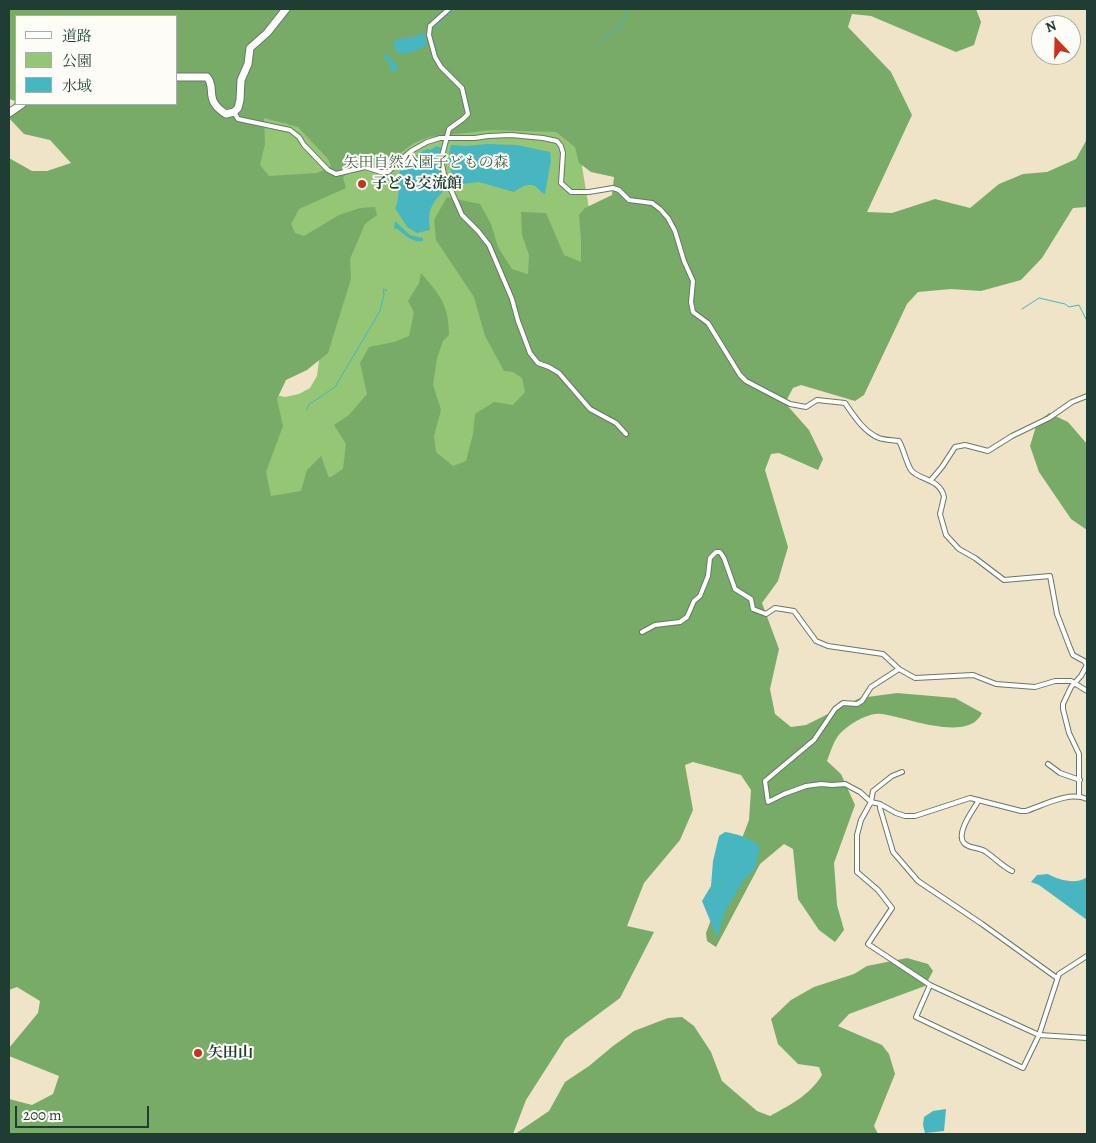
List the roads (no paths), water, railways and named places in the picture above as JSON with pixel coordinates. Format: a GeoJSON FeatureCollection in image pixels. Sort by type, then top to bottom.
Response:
{"type":"FeatureCollection","features":[{"type":"Feature","properties":{"kind":"highway"},"geometry":{"type":"LineString","coordinates":[[178,77],[207,78],[211,84],[211,98],[214,103],[226,114],[234,112],[240,100],[241,80],[248,64],[250,48],[267,33],[286,9]]}},
{"type":"Feature","properties":{"kind":"highway"},"geometry":{"type":"LineString","coordinates":[[9,113],[21,105]]}},
{"type":"Feature","properties":{"kind":"street"},"geometry":{"type":"LineString","coordinates":[[449,9],[430,26],[429,35],[435,57],[441,67],[462,88],[468,114],[464,120],[449,129],[440,160],[444,174],[462,215],[489,245],[512,299],[530,353],[538,363],[559,373],[590,409],[616,424],[626,434]]}},
{"type":"Feature","properties":{"kind":"street"},"geometry":{"type":"LineString","coordinates":[[234,112],[238,119],[290,130],[299,137],[304,145],[328,170],[336,174],[365,167],[388,172],[410,152],[427,142],[440,138],[512,135],[556,141],[561,146],[563,154],[561,183],[571,192],[589,192],[613,188],[619,190],[629,200],[652,203],[668,218],[675,231],[684,261],[693,281],[691,302],[694,312],[708,323],[733,365],[746,381],[790,404],[806,407],[817,400],[845,403],[857,420],[869,432],[879,438],[898,441],[903,448],[912,471],[919,476],[931,480],[943,493],[940,514],[945,533],[959,550],[975,558],[1004,580],[1050,576],[1057,614],[1070,648],[1073,655],[1084,661],[1086,665],[1081,676],[1074,682],[1063,704],[1069,733],[1079,754],[1079,796]]}},
{"type":"Feature","properties":{"kind":"street"},"geometry":{"type":"LineString","coordinates":[[931,480],[955,447],[962,445],[988,451],[1012,436],[1049,418],[1072,402],[1087,396]]}},
{"type":"Feature","properties":{"kind":"street"},"geometry":{"type":"LineString","coordinates":[[642,632],[655,625],[680,622],[687,617],[694,601],[700,596],[708,576],[710,558],[716,552],[720,552],[735,589],[751,599],[754,609],[766,614],[775,608],[794,611],[816,641],[828,646],[883,654],[899,669],[915,678],[973,675],[1007,686],[1035,687],[1055,681],[1074,682],[1087,690]]}},
{"type":"Feature","properties":{"kind":"street"},"geometry":{"type":"LineString","coordinates":[[899,669],[871,686],[862,701],[857,704],[843,703],[835,709],[814,740],[765,781],[768,802],[806,786],[821,784],[845,784],[860,792],[871,802],[880,804],[896,813],[911,816],[966,799],[979,800],[1021,811],[1063,798],[1079,796],[1087,799]]}},
{"type":"Feature","properties":{"kind":"street"},"geometry":{"type":"LineString","coordinates":[[1048,764],[1060,773],[1080,780]]}},
{"type":"Feature","properties":{"kind":"street"},"geometry":{"type":"LineString","coordinates":[[902,772],[891,777],[873,791],[871,802],[860,820],[857,835],[856,872],[878,890],[892,908],[868,944],[930,985],[1039,1035],[1087,1038]]}},
{"type":"Feature","properties":{"kind":"street"},"geometry":{"type":"LineString","coordinates":[[979,800],[962,829],[962,840],[964,844],[970,847],[986,851],[1012,871]]}},
{"type":"Feature","properties":{"kind":"street"},"geometry":{"type":"LineString","coordinates":[[880,804],[893,852],[918,882],[982,924],[1057,978]]}},
{"type":"Feature","properties":{"kind":"street"},"geometry":{"type":"LineString","coordinates":[[930,985],[916,1017],[1023,1068],[1039,1035],[1057,978],[1087,956]]}},
{"type":"Feature","properties":{"kind":"water"},"geometry":{"type":"Polygon","coordinates":[[[424,33],[427,45],[408,53],[396,52],[395,39],[409,38],[424,33]]]}},
{"type":"Feature","properties":{"kind":"water"},"geometry":{"type":"Polygon","coordinates":[[[388,55],[396,64],[397,69],[394,73],[391,70],[389,61],[383,56],[388,55]]]}},
{"type":"Feature","properties":{"kind":"water"},"geometry":{"type":"Polygon","coordinates":[[[451,145],[517,145],[550,152],[551,160],[545,194],[532,185],[524,186],[514,192],[479,182],[461,184],[451,171],[449,156],[451,145]]]}},
{"type":"Feature","properties":{"kind":"water"},"geometry":{"type":"Polygon","coordinates":[[[437,146],[441,148],[436,164],[447,188],[434,202],[429,217],[430,230],[417,233],[407,227],[395,208],[398,197],[399,175],[404,165],[413,157],[437,146]]]}},
{"type":"Feature","properties":{"kind":"water"},"geometry":{"type":"Polygon","coordinates":[[[395,221],[410,235],[423,238],[423,241],[412,240],[396,228],[394,230],[395,221]]]}},
{"type":"Feature","properties":{"kind":"water"},"geometry":{"type":"Polygon","coordinates":[[[725,832],[749,839],[760,847],[755,869],[743,881],[724,913],[718,936],[702,901],[711,886],[713,861],[719,836],[725,832]]]}},
{"type":"Feature","properties":{"kind":"water"},"geometry":{"type":"Polygon","coordinates":[[[1048,874],[1068,881],[1078,881],[1087,877],[1087,920],[1039,885],[1031,882],[1037,875],[1048,874]]]}},
{"type":"Feature","properties":{"kind":"water"},"geometry":{"type":"Polygon","coordinates":[[[946,1109],[944,1131],[925,1133],[924,1117],[933,1111],[946,1109]]]}},
{"type":"Feature","properties":{"kind":"waterway"},"geometry":{"type":"LineString","coordinates":[[432,30],[453,9]]}},
{"type":"Feature","properties":{"kind":"waterway"},"geometry":{"type":"LineString","coordinates":[[599,45],[607,35],[621,26],[627,9]]}},
{"type":"Feature","properties":{"kind":"waterway"},"geometry":{"type":"LineString","coordinates":[[307,410],[309,404],[335,387],[380,311],[384,295],[383,289],[387,290],[385,292]]}},
{"type":"Feature","properties":{"kind":"waterway"},"geometry":{"type":"LineString","coordinates":[[1022,309],[1039,298],[1065,304],[1069,307],[1079,305],[1087,321]]}},
{"type":"Feature","properties":{"kind":"waterway"},"geometry":{"type":"LineString","coordinates":[[1083,691],[1087,693]]}},
{"type":"Feature","properties":{"kind":"place","name":"子ども交流館"},"geometry":{"type":"Point","coordinates":[362,184]}},
{"type":"Feature","properties":{"kind":"place","name":"矢田山"},"geometry":{"type":"Point","coordinates":[198,1053]}},
{"type":"Feature","properties":{"kind":"park label","name":"矢田自然公園子どもの森"},"geometry":{"type":"Point","coordinates":[426,163]}}]}
